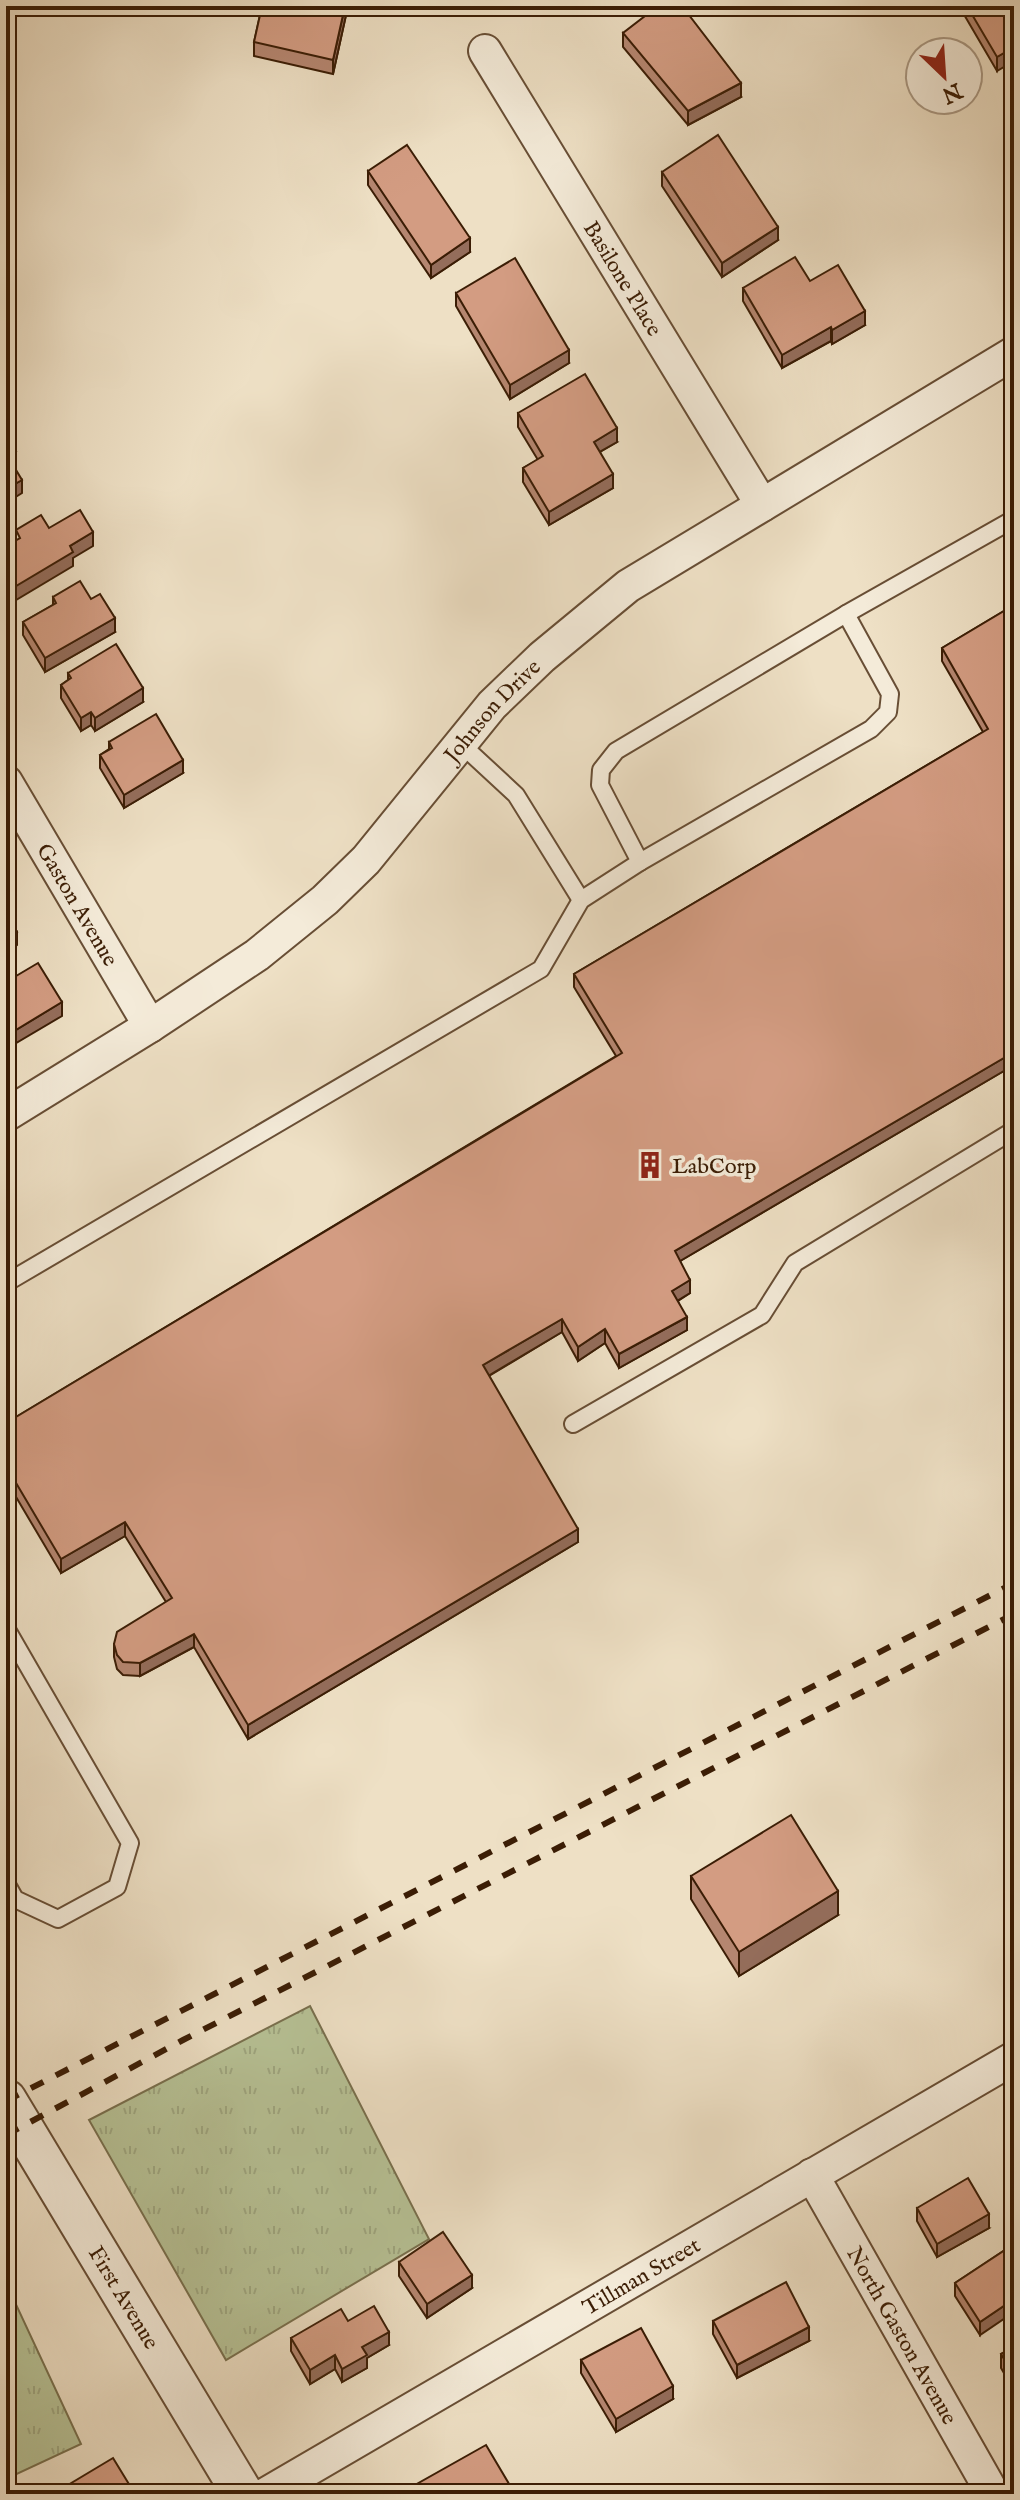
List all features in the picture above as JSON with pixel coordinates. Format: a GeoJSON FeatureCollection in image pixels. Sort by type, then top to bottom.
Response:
{"type":"FeatureCollection","features":[{"type":"Feature","properties":{"kind":"street","name":"Basilone Place"},"geometry":{"type":"LineString","coordinates":[[485,51],[762,505]]}},
{"type":"Feature","properties":{"kind":"street","name":"Johnson Drive"},"geometry":{"type":"LineString","coordinates":[[6,1115],[257,955],[325,900],[366,860],[492,705],[542,657],[628,586],[1014,353]]}},
{"type":"Feature","properties":{"kind":"street","name":"Gaston Avenue"},"geometry":{"type":"LineString","coordinates":[[6,782],[150,1026]]}},
{"type":"Feature","properties":{"kind":"street","name":"Tillman Street"},"geometry":{"type":"LineString","coordinates":[[266,2494],[1014,2058]]}},
{"type":"Feature","properties":{"kind":"street","name":"First Avenue"},"geometry":{"type":"LineString","coordinates":[[6,2100],[243,2494]]}},
{"type":"Feature","properties":{"kind":"street","name":"North Gaston Avenue"},"geometry":{"type":"LineString","coordinates":[[812,2175],[993,2494]]}},
{"type":"Feature","properties":{"kind":"lane"},"geometry":{"type":"LineString","coordinates":[[640,862],[600,785],[601,770],[616,751],[846,614],[1014,519]]}},
{"type":"Feature","properties":{"kind":"lane"},"geometry":{"type":"LineString","coordinates":[[6,1283],[541,969],[581,900],[640,862],[871,729],[888,712],[890,694],[846,614]]}},
{"type":"Feature","properties":{"kind":"lane"},"geometry":{"type":"LineString","coordinates":[[461,744],[516,795],[581,900]]}},
{"type":"Feature","properties":{"kind":"lane"},"geometry":{"type":"LineString","coordinates":[[573,1424],[762,1315],[795,1263],[1014,1130]]}},
{"type":"Feature","properties":{"kind":"lane"},"geometry":{"type":"LineString","coordinates":[[6,1628],[130,1843],[117,1887],[58,1919],[15,1899],[6,1883]]}},
{"type":"Feature","properties":{"kind":"green space"},"geometry":{"type":"Polygon","coordinates":[[[310,2006],[429,2239],[226,2360],[89,2120],[310,2006]]]}},
{"type":"Feature","properties":{"kind":"green space"},"geometry":{"type":"Polygon","coordinates":[[[6,2283],[81,2444],[6,2479],[6,2283]]]}},
{"type":"Feature","properties":{"kind":"building"},"geometry":{"type":"Polygon","coordinates":[[[262,6],[345,6],[333,60],[254,42],[262,6]]]}},
{"type":"Feature","properties":{"kind":"building"},"geometry":{"type":"Polygon","coordinates":[[[658,6],[682,6],[741,83],[688,111],[623,33],[658,6]]]}},
{"type":"Feature","properties":{"kind":"building"},"geometry":{"type":"Polygon","coordinates":[[[967,6],[1014,6],[1014,47],[997,57],[967,6]]]}},
{"type":"Feature","properties":{"kind":"building"},"geometry":{"type":"Polygon","coordinates":[[[718,135],[778,227],[722,263],[662,172],[718,135]]]}},
{"type":"Feature","properties":{"kind":"building"},"geometry":{"type":"Polygon","coordinates":[[[407,145],[470,238],[431,265],[368,171],[407,145]]]}},
{"type":"Feature","properties":{"kind":"building"},"geometry":{"type":"Polygon","coordinates":[[[795,257],[810,281],[838,265],[865,311],[782,355],[743,288],[795,257]]]}},
{"type":"Feature","properties":{"kind":"building"},"geometry":{"type":"Polygon","coordinates":[[[515,258],[569,350],[510,385],[456,293],[515,258]]]}},
{"type":"Feature","properties":{"kind":"building"},"geometry":{"type":"Polygon","coordinates":[[[585,374],[617,428],[594,442],[613,474],[549,512],[523,468],[543,456],[518,413],[585,374]]]}},
{"type":"Feature","properties":{"kind":"building"},"geometry":{"type":"Polygon","coordinates":[[[6,434],[16,451],[7,455],[22,480],[6,489],[6,434]]]}},
{"type":"Feature","properties":{"kind":"building"},"geometry":{"type":"Polygon","coordinates":[[[80,510],[93,532],[70,546],[73,552],[6,592],[6,546],[20,538],[16,530],[41,515],[49,528],[80,510]]]}},
{"type":"Feature","properties":{"kind":"building"},"geometry":{"type":"Polygon","coordinates":[[[80,581],[91,599],[100,594],[115,618],[45,658],[23,622],[56,603],[53,597],[80,581]]]}},
{"type":"Feature","properties":{"kind":"building","name":"LabCorp"},"geometry":{"type":"Polygon","coordinates":[[[1014,605],[1014,1052],[675,1251],[690,1280],[672,1291],[687,1317],[619,1354],[605,1329],[578,1347],[562,1319],[483,1365],[578,1529],[248,1725],[194,1634],[140,1663],[123,1662],[114,1644],[117,1632],[172,1598],[125,1522],[61,1559],[6,1466],[6,1423],[622,1053],[574,974],[988,729],[942,648],[1014,605]]]}},
{"type":"Feature","properties":{"kind":"building"},"geometry":{"type":"Polygon","coordinates":[[[116,644],[143,688],[95,718],[91,712],[81,718],[61,685],[71,678],[68,673],[116,644]]]}},
{"type":"Feature","properties":{"kind":"building"},"geometry":{"type":"Polygon","coordinates":[[[156,714],[183,760],[124,795],[100,755],[112,748],[109,742],[156,714]]]}},
{"type":"Feature","properties":{"kind":"building"},"geometry":{"type":"Polygon","coordinates":[[[6,918],[17,932],[6,940],[6,918]]]}},
{"type":"Feature","properties":{"kind":"building"},"geometry":{"type":"Polygon","coordinates":[[[38,963],[62,1002],[6,1036],[6,982],[38,963]]]}},
{"type":"Feature","properties":{"kind":"building"},"geometry":{"type":"Polygon","coordinates":[[[791,1815],[838,1891],[739,1952],[691,1876],[791,1815]]]}},
{"type":"Feature","properties":{"kind":"building"},"geometry":{"type":"Polygon","coordinates":[[[968,2178],[989,2214],[937,2244],[917,2208],[968,2178]]]}},
{"type":"Feature","properties":{"kind":"building"},"geometry":{"type":"Polygon","coordinates":[[[443,2232],[472,2275],[427,2304],[399,2262],[443,2232]]]}},
{"type":"Feature","properties":{"kind":"building"},"geometry":{"type":"Polygon","coordinates":[[[1005,2250],[1014,2264],[1014,2299],[980,2322],[955,2283],[1005,2250]]]}},
{"type":"Feature","properties":{"kind":"building"},"geometry":{"type":"Polygon","coordinates":[[[786,2282],[809,2327],[737,2365],[713,2321],[786,2282]]]}},
{"type":"Feature","properties":{"kind":"building"},"geometry":{"type":"Polygon","coordinates":[[[374,2306],[389,2332],[362,2347],[367,2355],[342,2369],[335,2355],[310,2370],[291,2338],[341,2309],[348,2321],[374,2306]]]}},
{"type":"Feature","properties":{"kind":"building"},"geometry":{"type":"Polygon","coordinates":[[[641,2328],[673,2386],[616,2419],[581,2360],[641,2328]]]}},
{"type":"Feature","properties":{"kind":"building"},"geometry":{"type":"Polygon","coordinates":[[[1014,2347],[1014,2376],[1001,2354],[1014,2347]]]}},
{"type":"Feature","properties":{"kind":"building"},"geometry":{"type":"Polygon","coordinates":[[[486,2445],[515,2494],[399,2494],[486,2445]]]}},
{"type":"Feature","properties":{"kind":"building"},"geometry":{"type":"Polygon","coordinates":[[[113,2458],[135,2494],[53,2494],[113,2458]]]}},
{"type":"Feature","properties":{"kind":"railway"},"geometry":{"type":"LineString","coordinates":[[6,2101],[1014,1583]]}},
{"type":"Feature","properties":{"kind":"railway"},"geometry":{"type":"LineString","coordinates":[[6,2135],[183,2040],[1014,1614]]}},
{"type":"Feature","properties":{"kind":"place","name":"LabCorp"},"geometry":{"type":"Point","coordinates":[650,1165]}}]}
